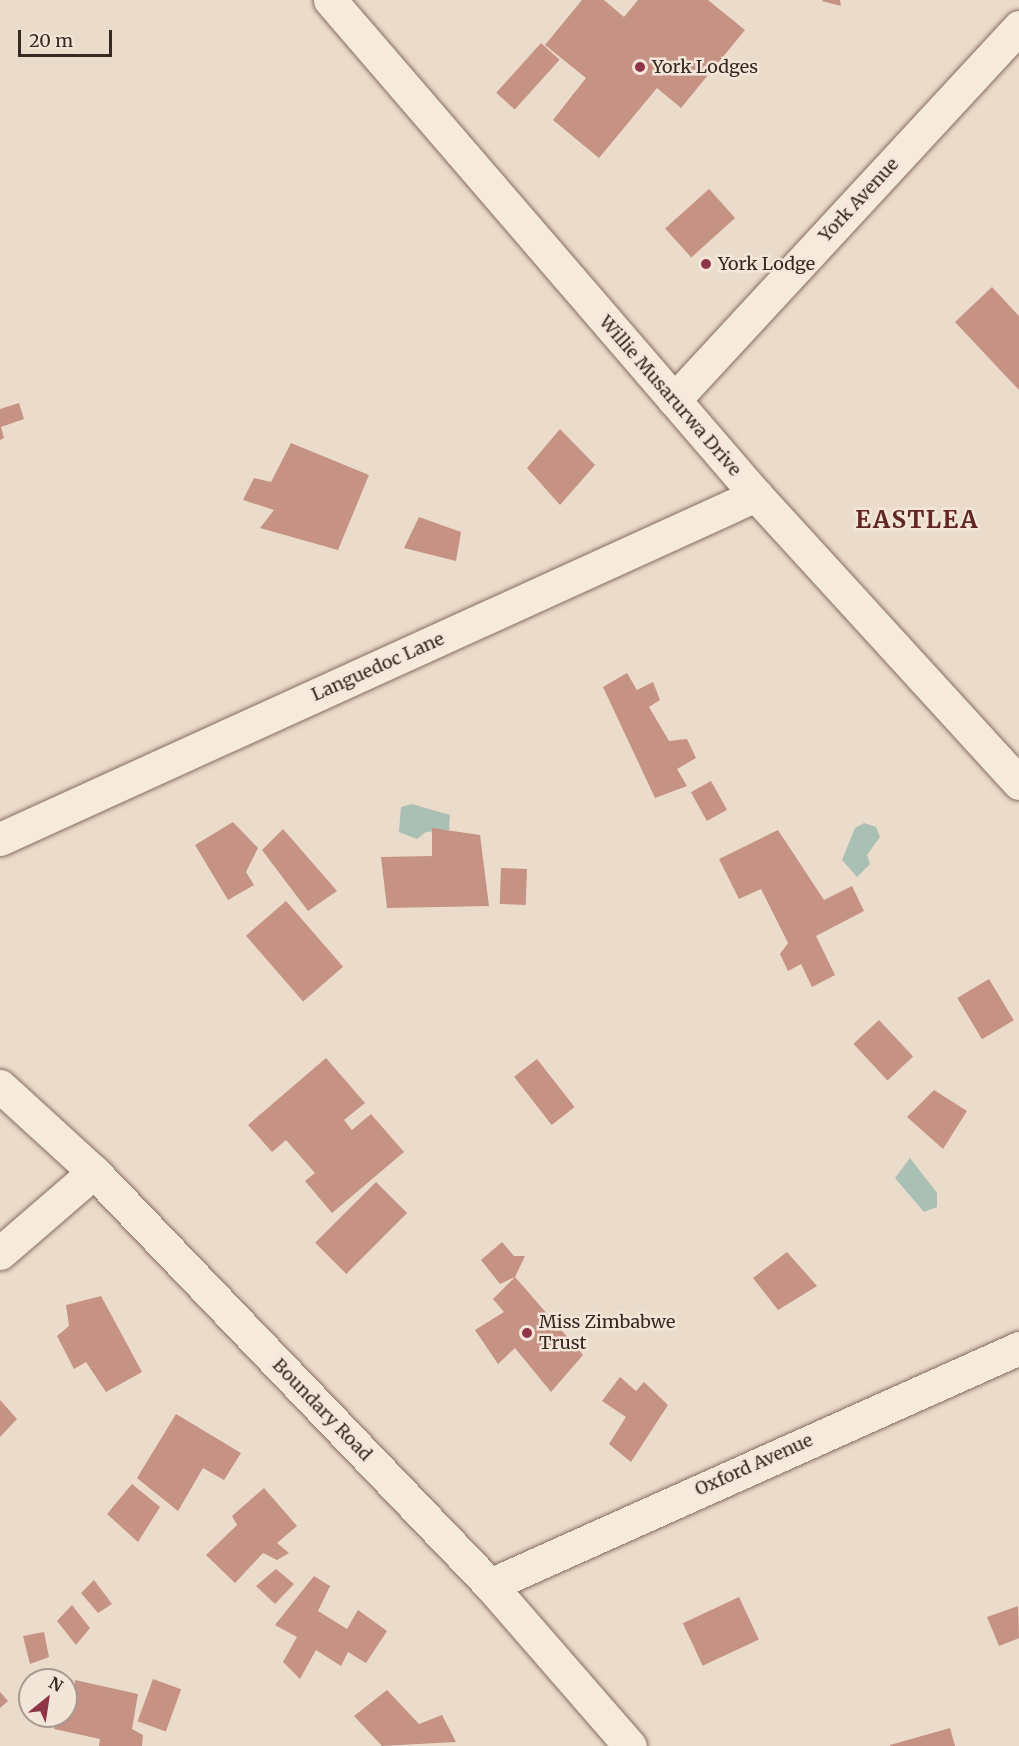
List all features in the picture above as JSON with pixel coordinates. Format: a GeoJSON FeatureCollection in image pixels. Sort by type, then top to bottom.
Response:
{"type":"FeatureCollection","features":[{"type":"Feature","properties":{"kind":"street","name":"Willie Musarurwa Drive"},"geometry":{"type":"LineString","coordinates":[[330,0],[756,495],[1019,783]]}},
{"type":"Feature","properties":{"kind":"street","name":"York Avenue"},"geometry":{"type":"LineString","coordinates":[[674,400],[1019,27]]}},
{"type":"Feature","properties":{"kind":"street","name":"Languedoc Lane"},"geometry":{"type":"LineString","coordinates":[[0,839],[756,495]]}},
{"type":"Feature","properties":{"kind":"street","name":"Boundary Road"},"geometry":{"type":"LineString","coordinates":[[0,1086],[94,1172],[490,1585],[630,1746]]}},
{"type":"Feature","properties":{"kind":"street"},"geometry":{"type":"LineString","coordinates":[[0,1252],[94,1172]]}},
{"type":"Feature","properties":{"kind":"street","name":"Oxford Avenue"},"geometry":{"type":"LineString","coordinates":[[490,1585],[1019,1348]]}},
{"type":"Feature","properties":{"kind":"shaded area"},"geometry":{"type":"Polygon","coordinates":[[[412,804],[450,815],[449,830],[426,832],[417,839],[399,832],[401,807],[412,804]]]}},
{"type":"Feature","properties":{"kind":"shaded area"},"geometry":{"type":"Polygon","coordinates":[[[864,823],[876,827],[880,837],[867,855],[870,864],[857,877],[842,860],[855,828],[864,823]]]}},
{"type":"Feature","properties":{"kind":"shaded area"},"geometry":{"type":"Polygon","coordinates":[[[910,1158],[937,1193],[937,1207],[924,1212],[895,1178],[910,1158]]]}},
{"type":"Feature","properties":{"kind":"building"},"geometry":{"type":"Polygon","coordinates":[[[582,0],[604,0],[624,17],[638,0],[708,0],[745,30],[681,108],[657,88],[599,158],[553,120],[586,78],[545,45],[582,0]]]}},
{"type":"Feature","properties":{"kind":"building"},"geometry":{"type":"Polygon","coordinates":[[[840,0],[841,6],[822,1],[840,0]]]}},
{"type":"Feature","properties":{"kind":"building"},"geometry":{"type":"Polygon","coordinates":[[[541,43],[560,60],[515,110],[496,93],[541,43]]]}},
{"type":"Feature","properties":{"kind":"building"},"geometry":{"type":"Polygon","coordinates":[[[709,189],[735,218],[691,257],[665,228],[709,189]]]}},
{"type":"Feature","properties":{"kind":"building"},"geometry":{"type":"Polygon","coordinates":[[[992,287],[1019,316],[1019,390],[955,322],[992,287]]]}},
{"type":"Feature","properties":{"kind":"building"},"geometry":{"type":"Polygon","coordinates":[[[19,403],[24,419],[1,427],[4,438],[0,440],[0,409],[19,403]]]}},
{"type":"Feature","properties":{"kind":"building"},"geometry":{"type":"Polygon","coordinates":[[[560,429],[595,465],[560,505],[527,468],[560,429]]]}},
{"type":"Feature","properties":{"kind":"building"},"geometry":{"type":"Polygon","coordinates":[[[291,443],[369,475],[338,550],[260,528],[274,510],[243,500],[254,478],[271,482],[291,443]]]}},
{"type":"Feature","properties":{"kind":"building"},"geometry":{"type":"Polygon","coordinates":[[[419,517],[461,532],[456,561],[404,548],[419,517]]]}},
{"type":"Feature","properties":{"kind":"building"},"geometry":{"type":"Polygon","coordinates":[[[627,673],[637,690],[653,682],[660,700],[649,707],[669,741],[687,739],[696,758],[677,769],[687,786],[655,798],[603,687],[627,673]]]}},
{"type":"Feature","properties":{"kind":"building"},"geometry":{"type":"Polygon","coordinates":[[[711,781],[727,810],[707,821],[691,792],[711,781]]]}},
{"type":"Feature","properties":{"kind":"building"},"geometry":{"type":"Polygon","coordinates":[[[233,822],[258,848],[246,872],[254,885],[228,900],[195,845],[233,822]]]}},
{"type":"Feature","properties":{"kind":"building"},"geometry":{"type":"Polygon","coordinates":[[[432,828],[480,835],[489,906],[387,908],[381,857],[432,856],[432,828]]]}},
{"type":"Feature","properties":{"kind":"building"},"geometry":{"type":"Polygon","coordinates":[[[283,829],[337,891],[308,911],[262,850],[283,829]]]}},
{"type":"Feature","properties":{"kind":"building"},"geometry":{"type":"Polygon","coordinates":[[[778,830],[824,900],[852,886],[864,911],[816,936],[835,975],[812,987],[801,964],[788,971],[780,954],[788,943],[761,889],[739,899],[719,859],[778,830]]]}},
{"type":"Feature","properties":{"kind":"building"},"geometry":{"type":"Polygon","coordinates":[[[501,868],[527,869],[526,905],[500,904],[501,868]]]}},
{"type":"Feature","properties":{"kind":"building"},"geometry":{"type":"Polygon","coordinates":[[[286,901],[343,967],[303,1001],[246,936],[286,901]]]}},
{"type":"Feature","properties":{"kind":"building"},"geometry":{"type":"Polygon","coordinates":[[[989,979],[1014,1020],[982,1039],[957,998],[989,979]]]}},
{"type":"Feature","properties":{"kind":"building"},"geometry":{"type":"Polygon","coordinates":[[[879,1020],[913,1057],[888,1080],[853,1044],[879,1020]]]}},
{"type":"Feature","properties":{"kind":"building"},"geometry":{"type":"Polygon","coordinates":[[[326,1058],[365,1103],[344,1120],[352,1130],[371,1114],[404,1152],[332,1213],[305,1181],[315,1173],[286,1140],[272,1152],[248,1125],[326,1058]]]}},
{"type":"Feature","properties":{"kind":"building"},"geometry":{"type":"Polygon","coordinates":[[[537,1059],[575,1107],[552,1125],[514,1077],[537,1059]]]}},
{"type":"Feature","properties":{"kind":"building"},"geometry":{"type":"Polygon","coordinates":[[[934,1090],[967,1111],[943,1149],[907,1117],[934,1090]]]}},
{"type":"Feature","properties":{"kind":"building"},"geometry":{"type":"Polygon","coordinates":[[[376,1182],[407,1213],[346,1274],[315,1243],[376,1182]]]}},
{"type":"Feature","properties":{"kind":"building"},"geometry":{"type":"Polygon","coordinates":[[[502,1242],[514,1256],[525,1256],[515,1277],[500,1284],[481,1260],[502,1242]]]}},
{"type":"Feature","properties":{"kind":"building"},"geometry":{"type":"Polygon","coordinates":[[[787,1252],[817,1286],[778,1310],[753,1278],[787,1252]]]}},
{"type":"Feature","properties":{"kind":"building"},"geometry":{"type":"Polygon","coordinates":[[[515,1277],[583,1355],[551,1392],[515,1348],[498,1364],[475,1330],[504,1312],[493,1299],[515,1277]]]}},
{"type":"Feature","properties":{"kind":"building"},"geometry":{"type":"Polygon","coordinates":[[[101,1296],[142,1372],[106,1392],[86,1362],[74,1369],[57,1336],[69,1326],[66,1305],[101,1296]]]}},
{"type":"Feature","properties":{"kind":"building"},"geometry":{"type":"Polygon","coordinates":[[[620,1377],[636,1391],[644,1382],[668,1405],[631,1462],[609,1444],[626,1417],[602,1401],[620,1377]]]}},
{"type":"Feature","properties":{"kind":"building"},"geometry":{"type":"Polygon","coordinates":[[[0,1400],[17,1419],[0,1437],[0,1400]]]}},
{"type":"Feature","properties":{"kind":"building"},"geometry":{"type":"Polygon","coordinates":[[[176,1414],[241,1453],[224,1480],[203,1468],[178,1511],[137,1478],[176,1414]]]}},
{"type":"Feature","properties":{"kind":"building"},"geometry":{"type":"Polygon","coordinates":[[[132,1484],[160,1507],[138,1542],[107,1514],[132,1484]]]}},
{"type":"Feature","properties":{"kind":"building"},"geometry":{"type":"Polygon","coordinates":[[[264,1488],[297,1526],[277,1543],[289,1553],[277,1560],[263,1553],[235,1583],[206,1555],[237,1525],[232,1516],[264,1488]]]}},
{"type":"Feature","properties":{"kind":"building"},"geometry":{"type":"Polygon","coordinates":[[[276,1569],[294,1584],[275,1604],[256,1586],[276,1569]]]}},
{"type":"Feature","properties":{"kind":"building"},"geometry":{"type":"Polygon","coordinates":[[[314,1576],[330,1586],[318,1611],[347,1629],[358,1610],[387,1631],[366,1663],[348,1652],[341,1666],[316,1650],[300,1679],[283,1662],[297,1637],[275,1625],[314,1576]]]}},
{"type":"Feature","properties":{"kind":"building"},"geometry":{"type":"Polygon","coordinates":[[[94,1580],[112,1604],[98,1613],[81,1593],[94,1580]]]}},
{"type":"Feature","properties":{"kind":"building"},"geometry":{"type":"Polygon","coordinates":[[[739,1597],[759,1640],[703,1666],[683,1623],[739,1597]]]}},
{"type":"Feature","properties":{"kind":"building"},"geometry":{"type":"Polygon","coordinates":[[[72,1605],[90,1628],[76,1645],[57,1621],[72,1605]]]}},
{"type":"Feature","properties":{"kind":"building"},"geometry":{"type":"Polygon","coordinates":[[[1018,1606],[1019,1638],[999,1646],[987,1617],[1018,1606]]]}},
{"type":"Feature","properties":{"kind":"building"},"geometry":{"type":"Polygon","coordinates":[[[44,1632],[49,1657],[30,1664],[23,1636],[44,1632]]]}},
{"type":"Feature","properties":{"kind":"building"},"geometry":{"type":"Polygon","coordinates":[[[153,1679],[181,1689],[166,1732],[138,1721],[153,1679]]]}},
{"type":"Feature","properties":{"kind":"building"},"geometry":{"type":"Polygon","coordinates":[[[78,1681],[138,1694],[132,1729],[143,1735],[142,1746],[99,1746],[100,1739],[54,1729],[78,1728],[78,1681]]]}},
{"type":"Feature","properties":{"kind":"building"},"geometry":{"type":"Polygon","coordinates":[[[387,1690],[419,1724],[442,1715],[456,1742],[382,1746],[354,1716],[387,1690]]]}},
{"type":"Feature","properties":{"kind":"building"},"geometry":{"type":"Polygon","coordinates":[[[0,1692],[8,1701],[0,1708],[0,1692]]]}},
{"type":"Feature","properties":{"kind":"building"},"geometry":{"type":"Polygon","coordinates":[[[950,1728],[955,1746],[890,1746],[890,1745],[950,1728]]]}},
{"type":"Feature","properties":{"kind":"place","name":"York Lodges"},"geometry":{"type":"Point","coordinates":[640,67]}},
{"type":"Feature","properties":{"kind":"place","name":"York Lodge"},"geometry":{"type":"Point","coordinates":[706,264]}},
{"type":"Feature","properties":{"kind":"place","name":"Miss Zimbabwe Trust"},"geometry":{"type":"Point","coordinates":[527,1333]}},
{"type":"Feature","properties":{"kind":"district","name":"EASTLEA"},"geometry":{"type":"Point","coordinates":[917,520]}}]}
